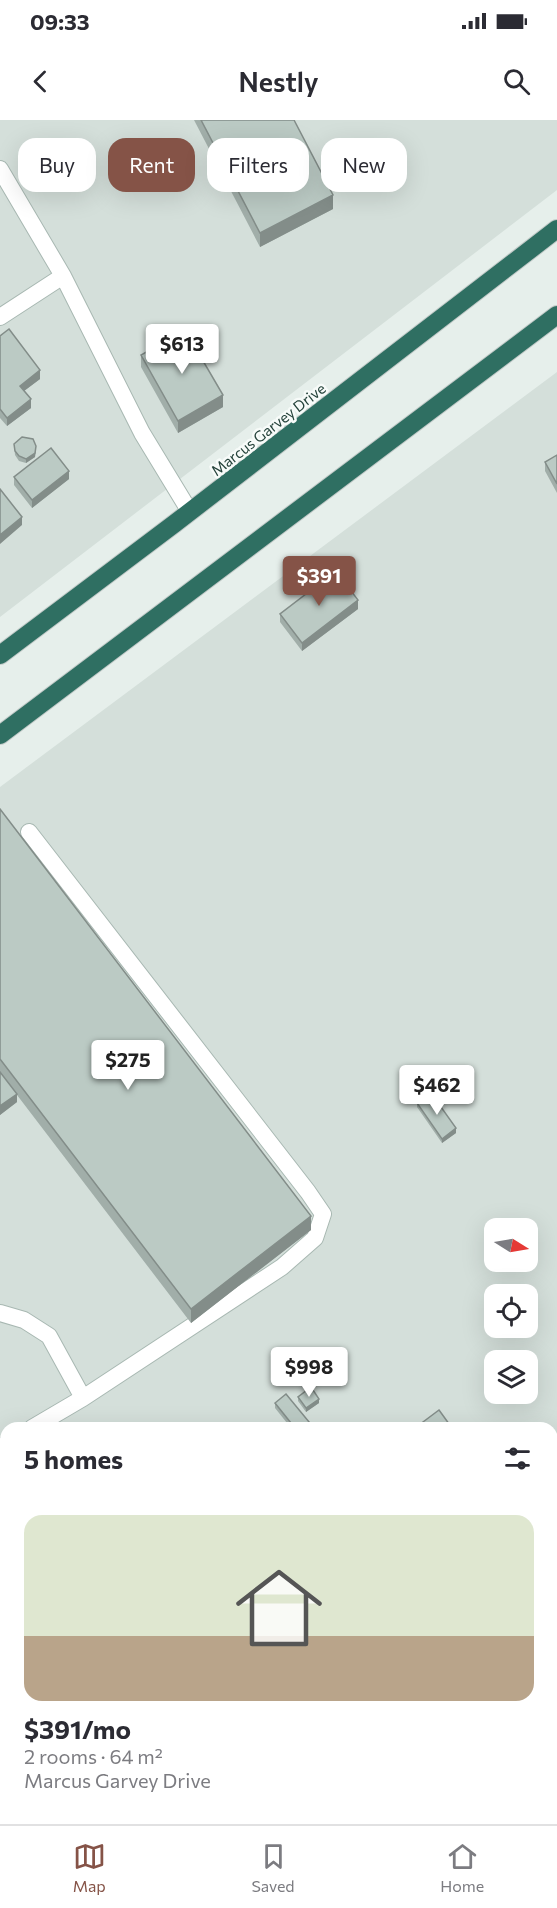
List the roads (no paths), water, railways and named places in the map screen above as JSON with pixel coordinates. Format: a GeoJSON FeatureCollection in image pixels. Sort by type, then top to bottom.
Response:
{"type":"FeatureCollection","features":[{"type":"Feature","properties":{"kind":"highway","name":"Marcus Garvey Drive"},"geometry":{"type":"LineString","coordinates":[[0,655],[190,512],[557,229]]}},
{"type":"Feature","properties":{"kind":"highway"},"geometry":{"type":"LineString","coordinates":[[0,735],[557,315]]}},
{"type":"Feature","properties":{"kind":"lane"},"geometry":{"type":"LineString","coordinates":[[0,169],[63,276],[142,433],[190,512]]}},
{"type":"Feature","properties":{"kind":"lane"},"geometry":{"type":"LineString","coordinates":[[0,317],[63,276]]}},
{"type":"Feature","properties":{"kind":"lane"},"geometry":{"type":"LineString","coordinates":[[28,832],[323,1214],[315,1238],[282,1267],[83,1398],[42,1422]]}},
{"type":"Feature","properties":{"kind":"lane"},"geometry":{"type":"LineString","coordinates":[[0,1313],[24,1320],[49,1336],[83,1398]]}}]}
